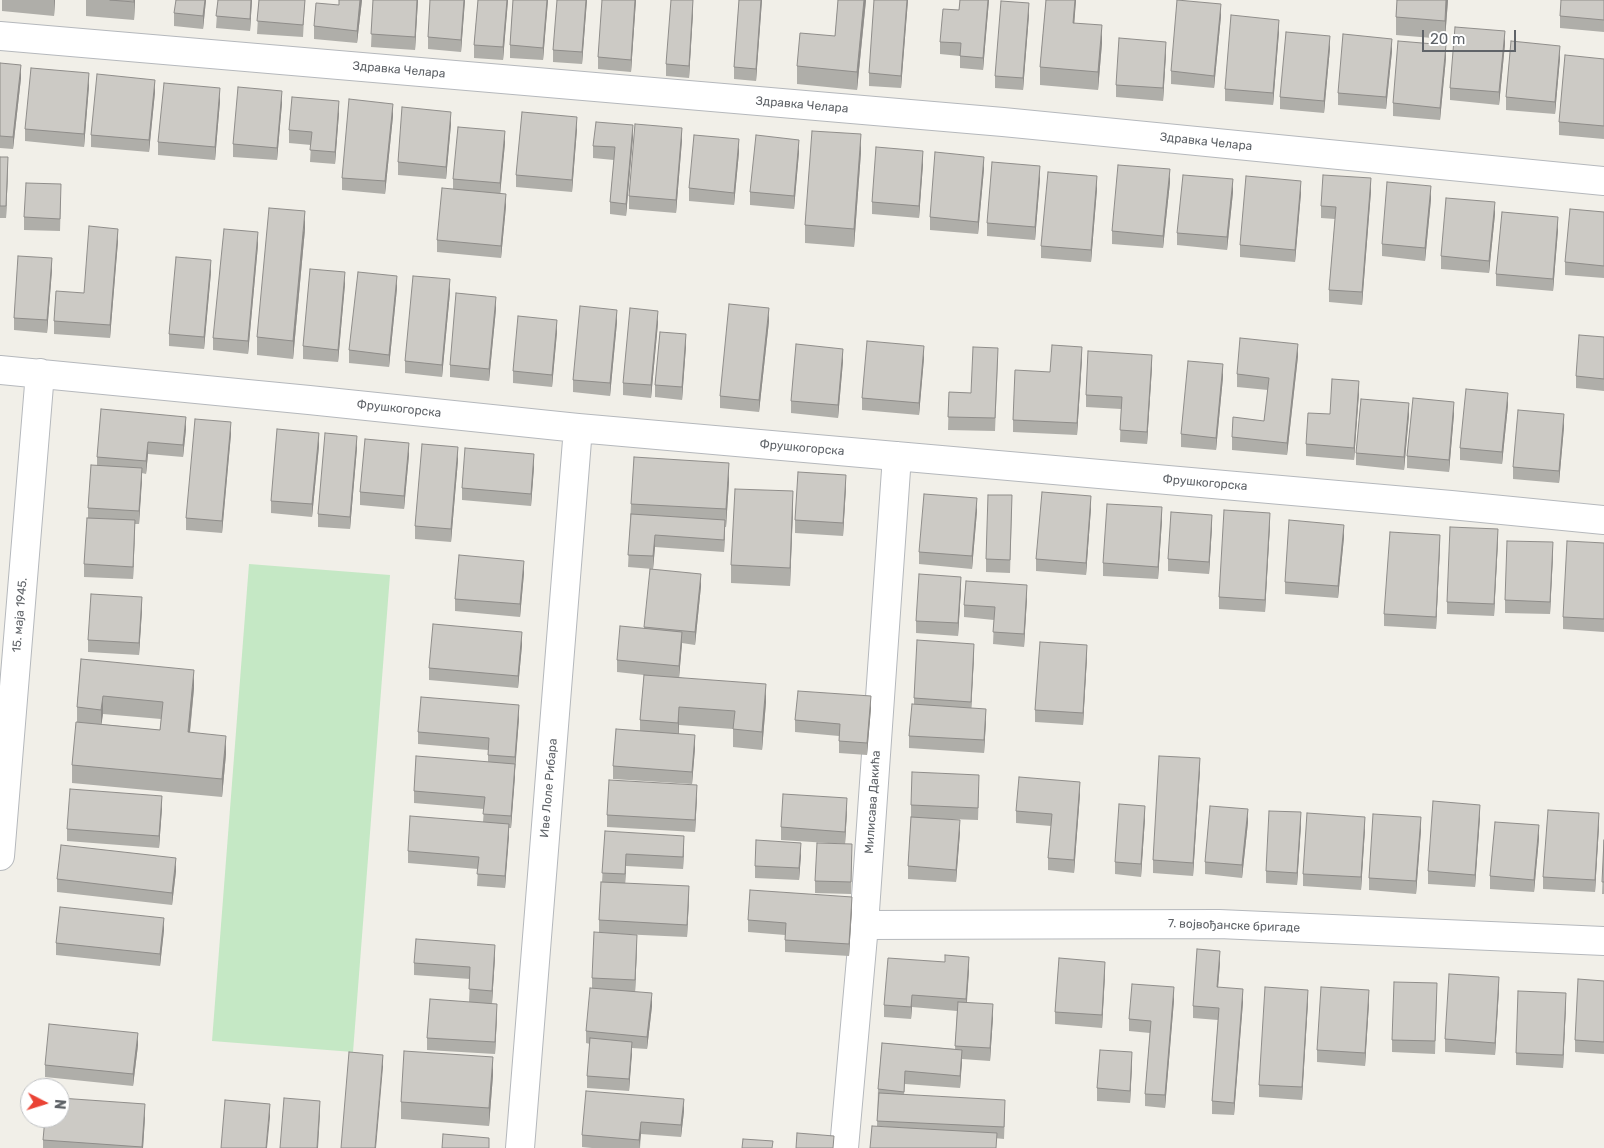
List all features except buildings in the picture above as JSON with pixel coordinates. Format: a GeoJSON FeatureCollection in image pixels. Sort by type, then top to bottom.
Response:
{"type":"FeatureCollection","features":[{"type":"Feature","properties":{"kind":"street","name":"Здравка Челара"},"geometry":{"type":"LineString","coordinates":[[0,36],[1003,122],[1604,181]]}},
{"type":"Feature","properties":{"kind":"street","name":"Фрушкогорска"},"geometry":{"type":"LineString","coordinates":[[0,370],[578,428],[1604,520]]}},
{"type":"Feature","properties":{"kind":"street","name":"15. маја 1945."},"geometry":{"type":"LineString","coordinates":[[0,856],[40,374]]}},
{"type":"Feature","properties":{"kind":"street","name":"Иве Лоле Рибара"},"geometry":{"type":"LineString","coordinates":[[520,1148],[578,428]]}},
{"type":"Feature","properties":{"kind":"street","name":"Милисава Дакића"},"geometry":{"type":"LineString","coordinates":[[844,1148],[864,925],[897,456]]}},
{"type":"Feature","properties":{"kind":"street","name":"7. војвођанске бригаде"},"geometry":{"type":"LineString","coordinates":[[864,925],[1219,924],[1604,941]]}},
{"type":"Feature","properties":{"kind":"green space"},"geometry":{"type":"Polygon","coordinates":[[[249,564],[390,575],[353,1052],[212,1041],[249,564]]]}}]}
